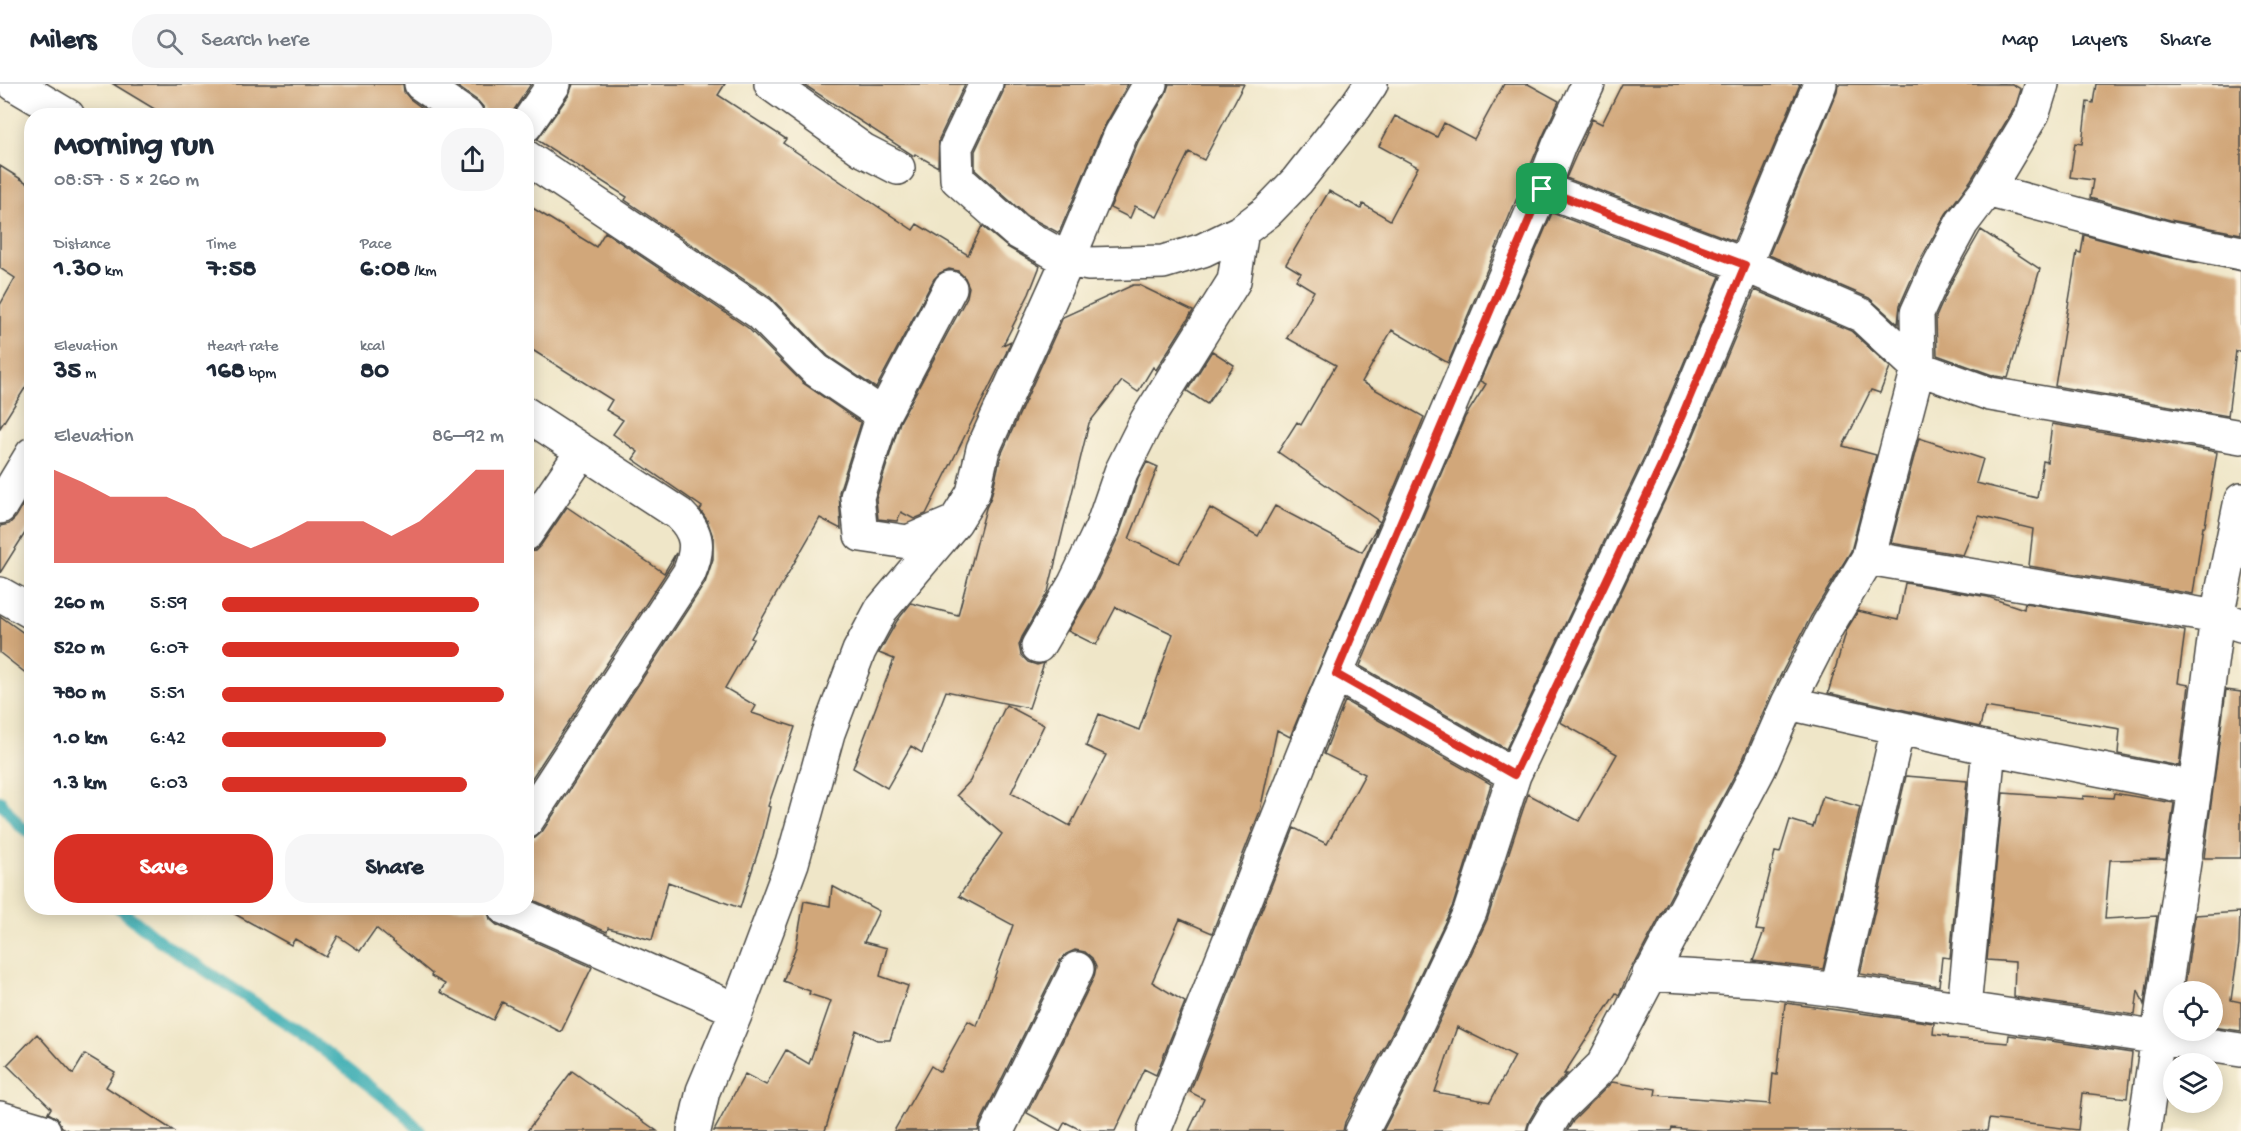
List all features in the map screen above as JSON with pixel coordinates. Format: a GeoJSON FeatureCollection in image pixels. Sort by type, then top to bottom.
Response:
{"type":"FeatureCollection","features":[{"type":"Feature","properties":{"kind":"street"},"geometry":{"type":"LineString","coordinates":[[14,84],[54,108]]}},
{"type":"Feature","properties":{"kind":"street"},"geometry":{"type":"LineString","coordinates":[[421,84],[456,108]]}},
{"type":"Feature","properties":{"kind":"street"},"geometry":{"type":"LineString","coordinates":[[534,113],[554,84]]}},
{"type":"Feature","properties":{"kind":"street"},"geometry":{"type":"LineString","coordinates":[[771,84],[863,150],[898,168]]}},
{"type":"Feature","properties":{"kind":"street"},"geometry":{"type":"LineString","coordinates":[[986,84],[956,147],[957,179],[1016,231],[1068,260],[1089,264],[1163,262],[1203,250],[1242,231],[1267,212],[1297,181],[1371,84]]}},
{"type":"Feature","properties":{"kind":"street"},"geometry":{"type":"LineString","coordinates":[[694,1131],[703,1091],[737,1010],[792,863],[828,733],[859,651],[881,610],[955,522],[973,493],[983,449],[1068,260],[1121,134],[1150,84]]}},
{"type":"Feature","properties":{"kind":"street"},"geometry":{"type":"LineString","coordinates":[[1154,1131],[1336,674],[1559,145],[1588,84]]}},
{"type":"Feature","properties":{"kind":"street"},"geometry":{"type":"LineString","coordinates":[[1362,1131],[1415,1029],[1470,912],[1514,775],[1663,461],[1821,84]]}},
{"type":"Feature","properties":{"kind":"street"},"geometry":{"type":"LineString","coordinates":[[1545,1131],[1558,1109],[1603,1065],[1760,767],[1788,703],[1828,625],[1868,558],[1918,368],[1917,313],[1962,223],[1987,190],[2033,113],[2042,84]]}},
{"type":"Feature","properties":{"kind":"street"},"geometry":{"type":"LineString","coordinates":[[534,162],[760,313],[816,370],[883,415]]}},
{"type":"Feature","properties":{"kind":"street"},"geometry":{"type":"LineString","coordinates":[[1542,189],[1745,265],[1861,315],[1918,368],[1990,394],[2241,437]]}},
{"type":"Feature","properties":{"kind":"street"},"geometry":{"type":"LineString","coordinates":[[1987,190],[2166,238],[2241,253]]}},
{"type":"Feature","properties":{"kind":"street"},"geometry":{"type":"LineString","coordinates":[[1038,646],[1075,583],[1102,526],[1121,472],[1147,420],[1234,281],[1242,231]]}},
{"type":"Feature","properties":{"kind":"street"},"geometry":{"type":"LineString","coordinates":[[951,288],[883,415],[857,497],[861,535],[908,542],[955,522]]}},
{"type":"Feature","properties":{"kind":"street"},"geometry":{"type":"LineString","coordinates":[[534,419],[679,514],[696,538],[695,558],[689,573],[534,810]]}},
{"type":"Feature","properties":{"kind":"street"},"geometry":{"type":"LineString","coordinates":[[534,522],[582,452]]}},
{"type":"Feature","properties":{"kind":"street"},"geometry":{"type":"LineString","coordinates":[[0,507],[24,467]]}},
{"type":"Feature","properties":{"kind":"street"},"geometry":{"type":"LineString","coordinates":[[2144,1131],[2195,788],[2229,621],[2241,500]]}},
{"type":"Feature","properties":{"kind":"street"},"geometry":{"type":"LineString","coordinates":[[1868,558],[2229,621]]}},
{"type":"Feature","properties":{"kind":"street"},"geometry":{"type":"LineString","coordinates":[[0,594],[24,608]]}},
{"type":"Feature","properties":{"kind":"street"},"geometry":{"type":"LineString","coordinates":[[1336,674],[1514,775]]}},
{"type":"Feature","properties":{"kind":"street"},"geometry":{"type":"LineString","coordinates":[[1788,703],[1898,728],[2195,788]]}},
{"type":"Feature","properties":{"kind":"street"},"geometry":{"type":"LineString","coordinates":[[1837,990],[1898,728]]}},
{"type":"Feature","properties":{"kind":"street"},"geometry":{"type":"LineString","coordinates":[[1964,1008],[1989,747]]}},
{"type":"Feature","properties":{"kind":"street"},"geometry":{"type":"LineString","coordinates":[[521,915],[737,1010]]}},
{"type":"Feature","properties":{"kind":"street"},"geometry":{"type":"LineString","coordinates":[[997,1131],[1077,969]]}},
{"type":"Feature","properties":{"kind":"street"},"geometry":{"type":"LineString","coordinates":[[1649,974],[1755,980],[1837,990],[2241,1050]]}},
{"type":"Feature","properties":{"kind":"street"},"geometry":{"type":"LineString","coordinates":[[0,1118],[43,1131]]}},
{"type":"Feature","properties":{"kind":"building"},"geometry":{"type":"Polygon","coordinates":[[[113,84],[403,84],[404,92],[422,108],[153,108],[113,84]]]}},
{"type":"Feature","properties":{"kind":"building"},"geometry":{"type":"Polygon","coordinates":[[[454,84],[531,84],[515,108],[484,108],[454,84]]]}},
{"type":"Feature","properties":{"kind":"building"},"geometry":{"type":"Polygon","coordinates":[[[573,84],[725,84],[718,95],[786,139],[783,143],[913,230],[917,224],[968,255],[982,226],[1007,247],[1040,266],[1029,294],[1003,345],[1011,341],[1006,353],[926,514],[914,519],[901,512],[897,521],[878,519],[876,499],[900,422],[967,297],[969,287],[965,278],[958,271],[949,269],[934,279],[876,388],[828,356],[770,297],[625,200],[627,197],[537,140],[569,95],[573,84]]]}},
{"type":"Feature","properties":{"kind":"building"},"geometry":{"type":"Polygon","coordinates":[[[803,84],[965,84],[939,139],[938,167],[915,154],[914,156],[803,84]]]}},
{"type":"Feature","properties":{"kind":"building"},"geometry":{"type":"Polygon","coordinates":[[[1004,84],[1128,84],[1104,127],[1059,233],[1027,216],[975,170],[975,151],[1003,92],[1004,84]]]}},
{"type":"Feature","properties":{"kind":"building"},"geometry":{"type":"Polygon","coordinates":[[[1169,84],[1244,84],[1204,160],[1189,152],[1157,217],[1135,206],[1130,218],[1110,208],[1138,142],[1169,84]]]}},
{"type":"Feature","properties":{"kind":"building"},"geometry":{"type":"Polygon","coordinates":[[[1504,84],[1528,84],[1559,101],[1448,363],[1392,330],[1362,382],[1424,417],[1290,737],[1277,730],[1260,811],[1212,933],[1180,919],[1152,982],[1185,1002],[1156,1075],[1144,1069],[1115,1131],[1083,1131],[1065,1122],[1060,1131],[1027,1113],[1094,977],[1096,967],[1092,958],[1085,952],[1075,950],[1066,954],[1060,961],[978,1131],[894,1131],[931,1066],[940,1072],[968,1021],[977,1026],[1013,925],[959,896],[1002,834],[957,795],[970,781],[1006,705],[1044,725],[1011,793],[1070,826],[1106,755],[1086,746],[1099,714],[1139,730],[1173,634],[1116,607],[1096,645],[1068,631],[1092,591],[1119,535],[1138,479],[1147,462],[1158,467],[1129,539],[1179,563],[1210,508],[1258,536],[1275,506],[1362,552],[1380,522],[1278,452],[1297,422],[1301,425],[1336,365],[1287,338],[1314,291],[1296,280],[1301,273],[1286,264],[1329,191],[1361,209],[1363,204],[1390,220],[1418,167],[1379,146],[1395,116],[1437,137],[1444,123],[1474,139],[1504,84]]]}},
{"type":"Feature","properties":{"kind":"building"},"geometry":{"type":"Polygon","coordinates":[[[1622,84],[1800,84],[1734,241],[1566,178],[1592,119],[1602,124],[1622,84]]]}},
{"type":"Feature","properties":{"kind":"building"},"geometry":{"type":"Polygon","coordinates":[[[1838,84],[2012,84],[2021,89],[2016,105],[1971,180],[1946,214],[1919,262],[1900,305],[1898,324],[1869,298],[1769,255],[1838,84]]]}},
{"type":"Feature","properties":{"kind":"building"},"geometry":{"type":"Polygon","coordinates":[[[2096,84],[2241,84],[2241,234],[2170,220],[2090,198],[2093,180],[2070,177],[2075,143],[2082,144],[2087,102],[2093,103],[2096,84]]]}},
{"type":"Feature","properties":{"kind":"building"},"geometry":{"type":"Polygon","coordinates":[[[0,166],[24,181],[24,390],[0,428],[0,305],[15,278],[0,268],[0,166]]]}},
{"type":"Feature","properties":{"kind":"building"},"geometry":{"type":"Polygon","coordinates":[[[534,209],[596,247],[605,232],[748,328],[803,383],[861,423],[839,492],[841,529],[820,518],[725,688],[756,706],[752,713],[795,727],[768,806],[770,807],[763,836],[740,908],[668,882],[652,940],[608,928],[607,932],[534,900],[534,838],[542,832],[705,583],[713,559],[713,537],[707,520],[700,510],[702,507],[633,459],[638,452],[613,434],[623,420],[606,410],[612,400],[534,351],[534,209]]]}},
{"type":"Feature","properties":{"kind":"building"},"geometry":{"type":"Polygon","coordinates":[[[1552,213],[1720,276],[1646,453],[1506,749],[1360,666],[1465,417],[1486,384],[1480,381],[1552,213]]]}},
{"type":"Feature","properties":{"kind":"building"},"geometry":{"type":"Polygon","coordinates":[[[1981,230],[2040,269],[2008,378],[1995,376],[1937,355],[1936,317],[1953,279],[1981,230]]]}},
{"type":"Feature","properties":{"kind":"building"},"geometry":{"type":"Polygon","coordinates":[[[2084,235],[2162,256],[2241,271],[2241,351],[2236,351],[2228,416],[2055,386],[2077,252],[2081,253],[2084,235]]]}},
{"type":"Feature","properties":{"kind":"building"},"geometry":{"type":"Polygon","coordinates":[[[1133,285],[1139,285],[1193,311],[1156,370],[1153,367],[1138,392],[1122,381],[1089,423],[1048,592],[1019,645],[1021,655],[1028,662],[1037,665],[1044,663],[1029,708],[946,691],[922,753],[911,746],[887,788],[853,768],[894,659],[879,653],[897,621],[911,603],[958,615],[1001,455],[1063,317],[1133,285]]]}},
{"type":"Feature","properties":{"kind":"building"},"geometry":{"type":"Polygon","coordinates":[[[1755,290],[1851,331],[1890,367],[1880,393],[1871,390],[1843,446],[1876,455],[1851,551],[1811,616],[1771,694],[1743,759],[1633,964],[1619,995],[1616,993],[1564,1074],[1567,1074],[1542,1099],[1526,1131],[1383,1131],[1432,1037],[1487,920],[1528,794],[1579,821],[1617,754],[1560,722],[1680,468],[1755,290]],[[1457,1027],[1435,1092],[1490,1102],[1515,1056],[1457,1027]]]}},
{"type":"Feature","properties":{"kind":"building"},"geometry":{"type":"Polygon","coordinates":[[[1212,351],[1234,365],[1207,404],[1187,391],[1212,351]]]}},
{"type":"Feature","properties":{"kind":"building"},"geometry":{"type":"Polygon","coordinates":[[[2052,424],[2217,452],[2193,594],[2029,566],[2033,529],[1979,516],[1963,555],[1891,543],[1919,438],[1983,459],[1976,483],[2037,498],[2043,461],[2047,462],[2052,424]]]}},
{"type":"Feature","properties":{"kind":"building"},"geometry":{"type":"Polygon","coordinates":[[[24,503],[24,535],[0,573],[0,526],[9,524],[24,503]]]}},
{"type":"Feature","properties":{"kind":"building"},"geometry":{"type":"Polygon","coordinates":[[[567,507],[664,573],[676,553],[672,564],[534,775],[534,551],[541,545],[567,507]]]}},
{"type":"Feature","properties":{"kind":"building"},"geometry":{"type":"Polygon","coordinates":[[[1905,583],[1988,597],[2024,609],[2025,603],[2185,631],[2178,683],[2189,685],[2179,766],[2118,754],[2120,729],[1985,707],[1980,727],[1828,693],[1847,629],[1858,611],[1898,620],[1905,583]]]}},
{"type":"Feature","properties":{"kind":"building"},"geometry":{"type":"Polygon","coordinates":[[[0,616],[24,633],[24,672],[0,653],[0,616]]]}},
{"type":"Feature","properties":{"kind":"building"},"geometry":{"type":"Polygon","coordinates":[[[2226,690],[2241,692],[2241,858],[2204,858],[2226,690]]]}},
{"type":"Feature","properties":{"kind":"building"},"geometry":{"type":"Polygon","coordinates":[[[1345,701],[1491,784],[1453,905],[1398,1021],[1345,1122],[1343,1131],[1189,1131],[1204,1099],[1190,1092],[1294,828],[1327,844],[1365,774],[1324,754],[1345,701]]]}},
{"type":"Feature","properties":{"kind":"building"},"geometry":{"type":"Polygon","coordinates":[[[1906,776],[1967,781],[1950,958],[1942,957],[1939,986],[1860,974],[1906,776]]]}},
{"type":"Feature","properties":{"kind":"building"},"geometry":{"type":"Polygon","coordinates":[[[2003,793],[2083,799],[2083,796],[2113,798],[2114,793],[2174,803],[2166,859],[2110,860],[2105,919],[2157,916],[2144,1005],[2138,990],[2135,1015],[2014,997],[2015,962],[1987,960],[2003,793]]]}},
{"type":"Feature","properties":{"kind":"building"},"geometry":{"type":"Polygon","coordinates":[[[1823,796],[1860,807],[1823,969],[1753,961],[1764,931],[1756,930],[1775,852],[1780,853],[1790,820],[1813,827],[1823,796]]]}},
{"type":"Feature","properties":{"kind":"building"},"geometry":{"type":"Polygon","coordinates":[[[832,886],[879,911],[864,942],[887,948],[880,976],[908,986],[890,1040],[877,1040],[856,1030],[825,1131],[714,1131],[745,1074],[766,1085],[786,1050],[809,1064],[831,1001],[809,994],[810,991],[783,981],[796,947],[804,901],[830,906],[832,886]]]}},
{"type":"Feature","properties":{"kind":"building"},"geometry":{"type":"Polygon","coordinates":[[[2240,912],[2239,945],[2231,1000],[2241,1002],[2241,1031],[2223,1029],[2223,981],[2186,981],[2195,915],[2240,912]]]}},
{"type":"Feature","properties":{"kind":"building"},"geometry":{"type":"Polygon","coordinates":[[[237,915],[489,915],[497,925],[592,967],[561,1032],[502,1002],[493,1020],[440,992],[445,984],[431,976],[432,974],[376,928],[360,951],[338,936],[326,957],[295,939],[291,945],[237,915]]]}},
{"type":"Feature","properties":{"kind":"building"},"geometry":{"type":"Polygon","coordinates":[[[1785,1003],[1934,1023],[1933,1034],[1948,1036],[1948,1038],[2008,1043],[2009,1035],[2132,1053],[2127,1098],[2082,1093],[2078,1130],[1989,1119],[1987,1131],[1706,1131],[1672,1128],[1671,1131],[1567,1131],[1573,1121],[1612,1082],[1656,1089],[1655,1095],[1770,1104],[1773,1074],[1777,1075],[1785,1003]]]}},
{"type":"Feature","properties":{"kind":"building"},"geometry":{"type":"Polygon","coordinates":[[[37,1034],[73,1074],[85,1054],[115,1072],[106,1087],[174,1131],[69,1131],[62,1127],[57,1118],[48,1113],[51,1108],[7,1065],[37,1034]]]}},
{"type":"Feature","properties":{"kind":"building"},"geometry":{"type":"Polygon","coordinates":[[[572,1071],[657,1131],[527,1131],[572,1071]]]}},
{"type":"Feature","properties":{"kind":"waterway"},"geometry":{"type":"LineString","coordinates":[[0,801],[24,829]]}},
{"type":"Feature","properties":{"kind":"waterway"},"geometry":{"type":"LineString","coordinates":[[128,915],[160,941],[300,1032],[403,1112],[420,1131]]}},
{"type":"Feature","properties":{"kind":"route"},"geometry":{"type":"LineString","coordinates":[[1542,189],[1745,265],[1663,461],[1514,775],[1336,674],[1542,189]]}}]}
